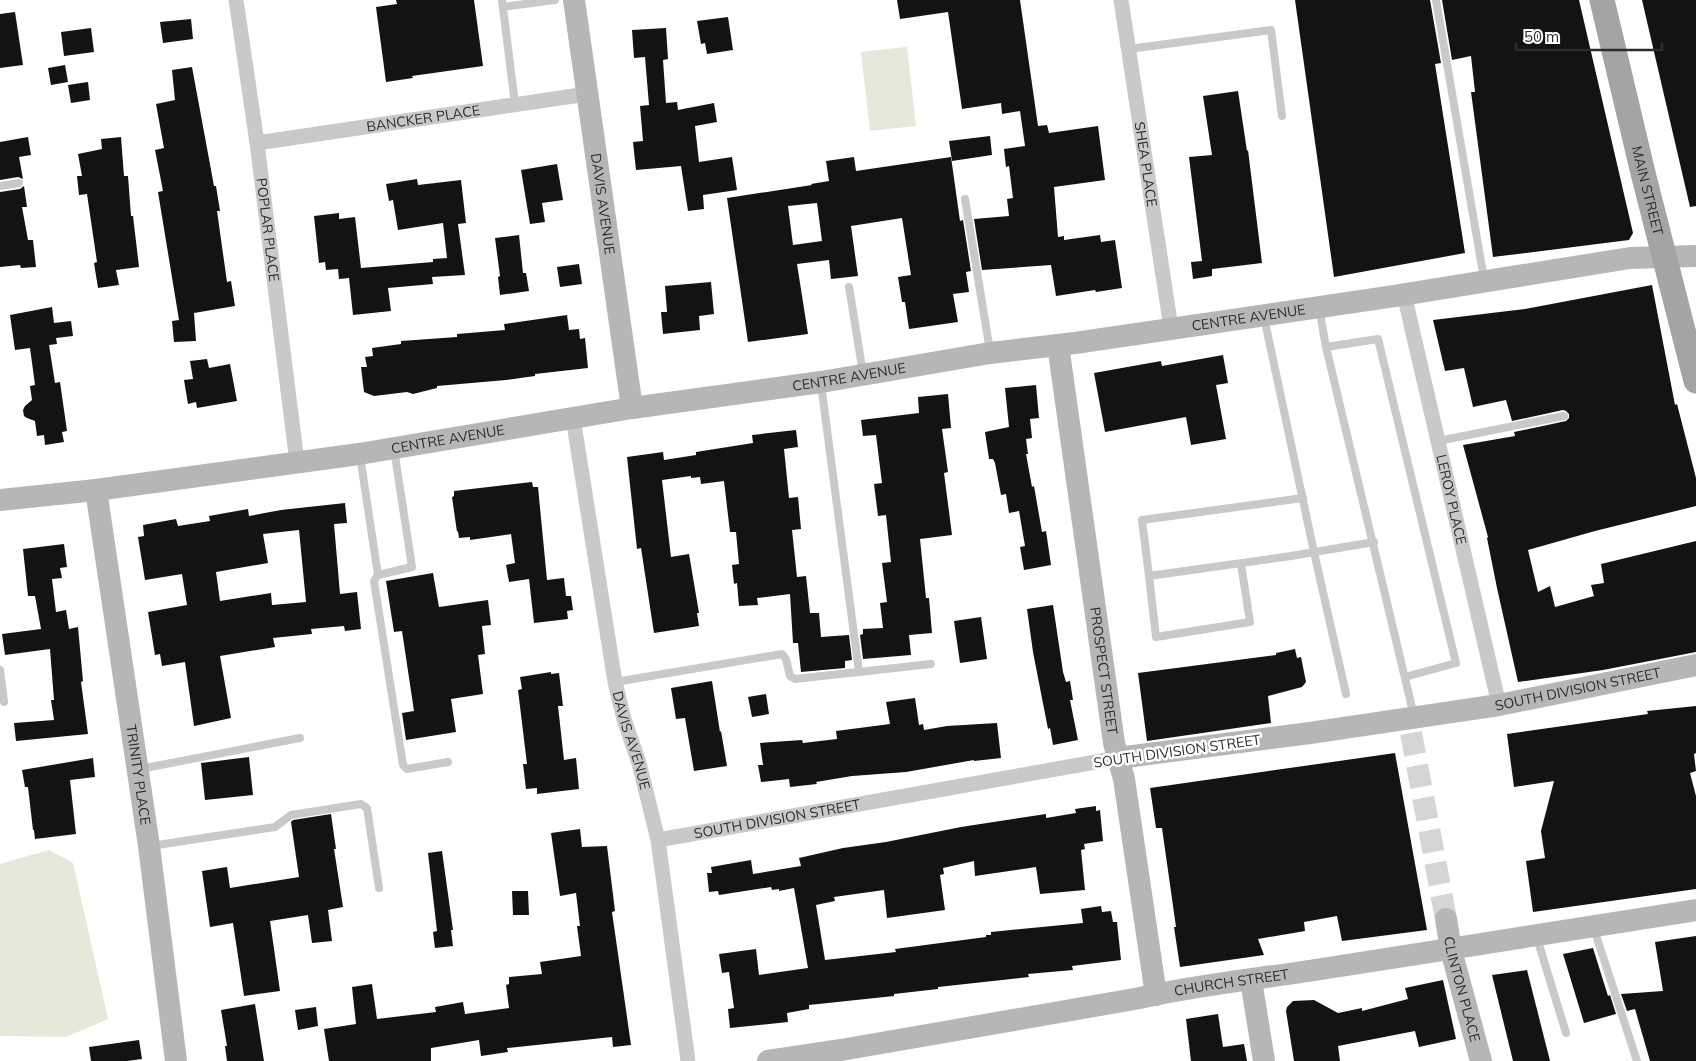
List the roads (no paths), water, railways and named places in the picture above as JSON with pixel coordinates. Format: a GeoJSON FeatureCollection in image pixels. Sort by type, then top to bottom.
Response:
{"type":"FeatureCollection","features":[{"type":"Feature","properties":{"kind":"main road","name":"MAIN STREET"},"geometry":{"type":"LineString","coordinates":[[1602,0],[1696,382]]}},
{"type":"Feature","properties":{"kind":"street","name":"POPLAR PLACE"},"geometry":{"type":"LineString","coordinates":[[236,0],[257,143],[298,462]]}},
{"type":"Feature","properties":{"kind":"street","name":"DAVIS AVENUE"},"geometry":{"type":"LineString","coordinates":[[574,0],[632,408]]}},
{"type":"Feature","properties":{"kind":"street","name":"SHEA PLACE"},"geometry":{"type":"LineString","coordinates":[[1121,0],[1171,328]]}},
{"type":"Feature","properties":{"kind":"street","name":"BANCKER PLACE"},"geometry":{"type":"LineString","coordinates":[[257,143],[587,94]]}},
{"type":"Feature","properties":{"kind":"street","name":"CENTRE AVENUE"},"geometry":{"type":"LineString","coordinates":[[0,500],[96,490],[394,449],[632,408],[821,382],[990,353],[1319,307],[1630,258],[1696,256]]}},
{"type":"Feature","properties":{"kind":"street","name":"LEROY PLACE"},"geometry":{"type":"LineString","coordinates":[[1404,294],[1499,705]]}},
{"type":"Feature","properties":{"kind":"street","name":"PROSPECT STREET"},"geometry":{"type":"LineString","coordinates":[[1058,345],[1114,743],[1124,779],[1156,995]]}},
{"type":"Feature","properties":{"kind":"street","name":"DAVIS AVENUE"},"geometry":{"type":"LineString","coordinates":[[573,418],[614,682],[639,763],[658,840],[688,1061]]}},
{"type":"Feature","properties":{"kind":"street","name":"TRINITY PLACE"},"geometry":{"type":"LineString","coordinates":[[96,490],[149,846],[176,1061]]}},
{"type":"Feature","properties":{"kind":"street","name":"SOUTH DIVISION STREET"},"geometry":{"type":"LineString","coordinates":[[658,840],[1118,758],[1411,723],[1696,665]]}},
{"type":"Feature","properties":{"kind":"street","name":"CHURCH STREET"},"geometry":{"type":"LineString","coordinates":[[768,1061],[842,1056],[1156,995],[1168,991],[1451,950],[1696,910]]}},
{"type":"Feature","properties":{"kind":"street","name":"CLINTON PLACE"},"geometry":{"type":"LineString","coordinates":[[1446,919],[1451,950],[1481,1061]]}},
{"type":"Feature","properties":{"kind":"street"},"geometry":{"type":"LineString","coordinates":[[1251,980],[1264,1061]]}},
{"type":"Feature","properties":{"kind":"lane"},"geometry":{"type":"LineString","coordinates":[[515,104],[502,3],[555,0]]}},
{"type":"Feature","properties":{"kind":"lane"},"geometry":{"type":"LineString","coordinates":[[1436,0],[1485,281]]}},
{"type":"Feature","properties":{"kind":"lane"},"geometry":{"type":"LineString","coordinates":[[1129,50],[1271,30],[1282,116]]}},
{"type":"Feature","properties":{"kind":"lane"},"geometry":{"type":"LineString","coordinates":[[0,186],[19,182]]}},
{"type":"Feature","properties":{"kind":"lane"},"geometry":{"type":"LineString","coordinates":[[965,199],[990,353]]}},
{"type":"Feature","properties":{"kind":"lane"},"geometry":{"type":"LineString","coordinates":[[849,287],[864,375]]}},
{"type":"Feature","properties":{"kind":"lane"},"geometry":{"type":"LineString","coordinates":[[1319,307],[1326,347],[1405,677],[1411,723]]}},
{"type":"Feature","properties":{"kind":"lane"},"geometry":{"type":"LineString","coordinates":[[1264,315],[1346,694]]}},
{"type":"Feature","properties":{"kind":"lane"},"geometry":{"type":"LineString","coordinates":[[1326,347],[1378,339],[1456,663],[1405,677]]}},
{"type":"Feature","properties":{"kind":"lane"},"geometry":{"type":"LineString","coordinates":[[821,382],[859,672]]}},
{"type":"Feature","properties":{"kind":"lane"},"geometry":{"type":"LineString","coordinates":[[1438,442],[1564,416]]}},
{"type":"Feature","properties":{"kind":"lane"},"geometry":{"type":"LineString","coordinates":[[378,575],[412,567],[394,449]]}},
{"type":"Feature","properties":{"kind":"lane"},"geometry":{"type":"LineString","coordinates":[[359,454],[378,575],[374,581],[403,765],[407,769],[448,762]]}},
{"type":"Feature","properties":{"kind":"lane"},"geometry":{"type":"LineString","coordinates":[[1240,564],[1250,622],[1156,637],[1142,520],[1303,498]]}},
{"type":"Feature","properties":{"kind":"lane"},"geometry":{"type":"LineString","coordinates":[[1149,576],[1240,564],[1374,542]]}},
{"type":"Feature","properties":{"kind":"lane"},"geometry":{"type":"LineString","coordinates":[[614,682],[782,654],[786,659],[790,676],[795,679],[931,664]]}},
{"type":"Feature","properties":{"kind":"lane"},"geometry":{"type":"LineString","coordinates":[[0,670],[4,702]]}},
{"type":"Feature","properties":{"kind":"lane"},"geometry":{"type":"LineString","coordinates":[[138,769],[300,738]]}},
{"type":"Feature","properties":{"kind":"lane"},"geometry":{"type":"LineString","coordinates":[[149,846],[275,827],[291,814],[361,804],[367,808],[379,888]]}},
{"type":"Feature","properties":{"kind":"lane"},"geometry":{"type":"LineString","coordinates":[[1593,927],[1637,1061]]}},
{"type":"Feature","properties":{"kind":"lane"},"geometry":{"type":"LineString","coordinates":[[1537,936],[1566,1033]]}},
{"type":"Feature","properties":{"kind":"tunnel"},"geometry":{"type":"LineString","coordinates":[[1411,733],[1446,919]]}}]}
